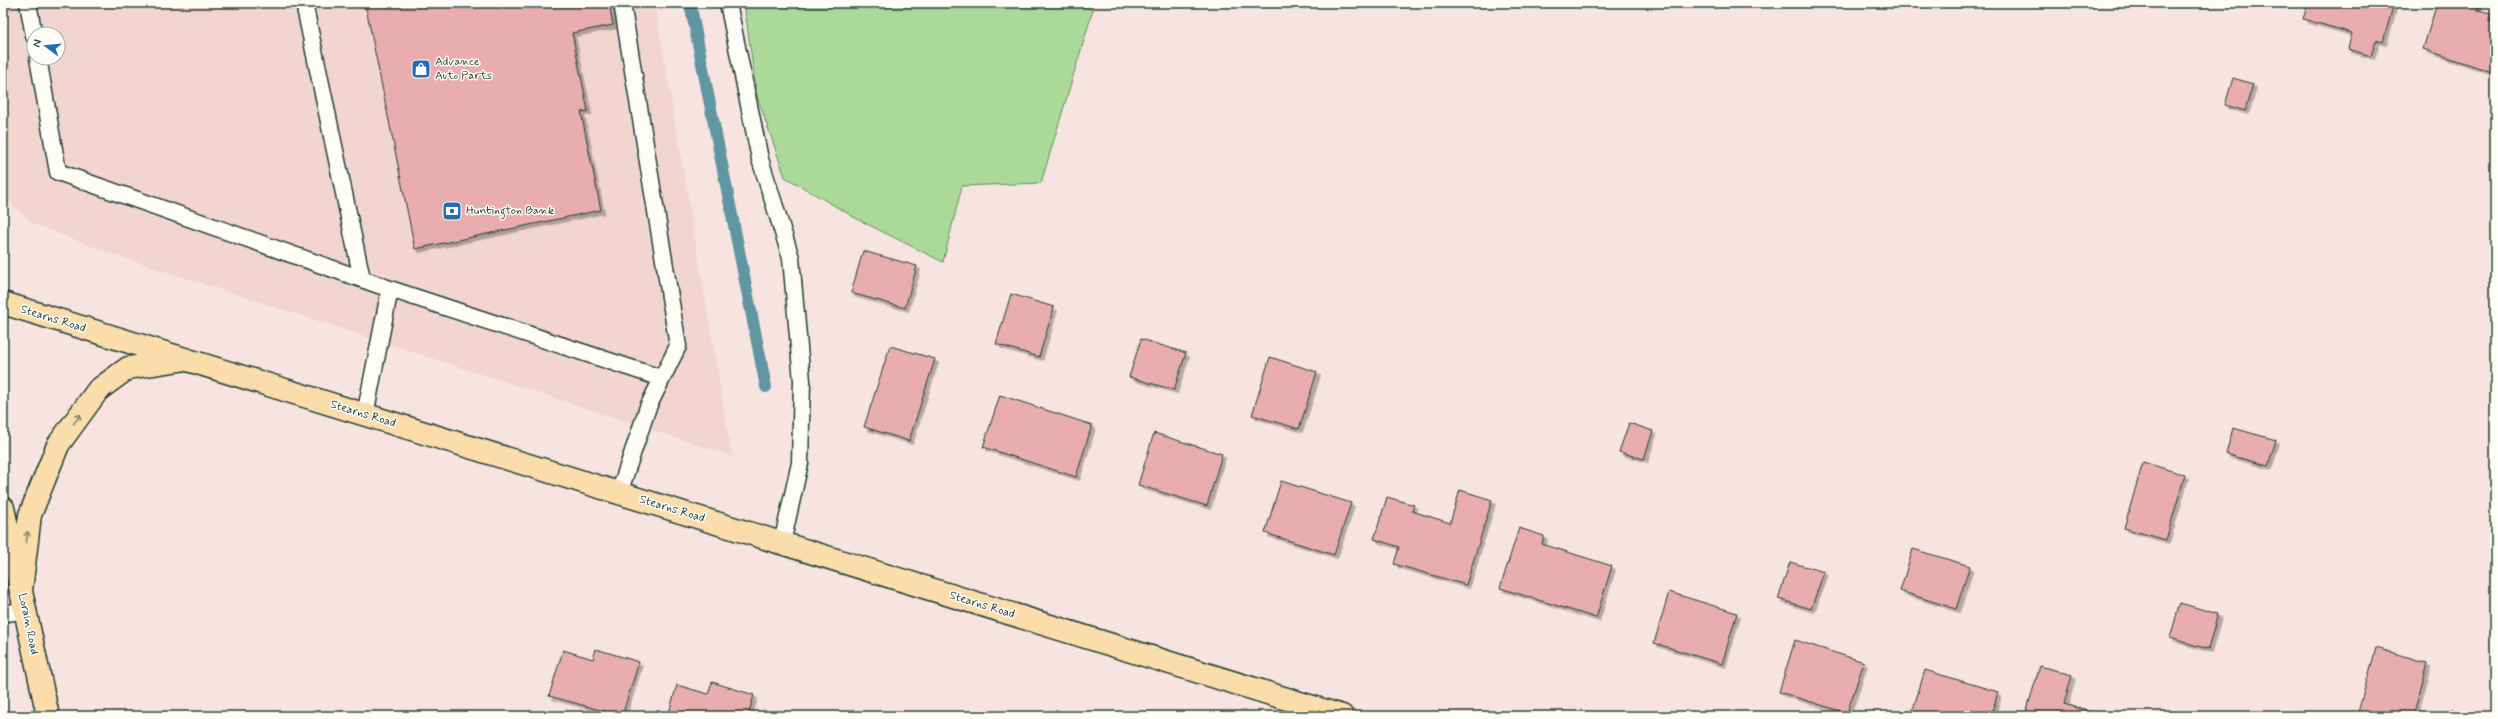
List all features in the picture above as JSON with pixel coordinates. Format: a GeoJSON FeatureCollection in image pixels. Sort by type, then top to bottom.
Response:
{"type":"FeatureCollection","features":[{"type":"Feature","properties":{"kind":"main road","name":"Stearns Road"},"geometry":{"type":"LineString","coordinates":[[3,303],[1342,716]]}},
{"type":"Feature","properties":{"kind":"main road"},"geometry":{"type":"LineString","coordinates":[[23,600],[30,514],[58,445],[98,390],[128,368],[185,359]]}},
{"type":"Feature","properties":{"kind":"main road","name":"Lorain Road"},"geometry":{"type":"LineString","coordinates":[[3,508],[48,716]]}},
{"type":"Feature","properties":{"kind":"lane"},"geometry":{"type":"LineString","coordinates":[[28,3],[32,26]]}},
{"type":"Feature","properties":{"kind":"lane"},"geometry":{"type":"LineString","coordinates":[[304,3],[362,279]]}},
{"type":"Feature","properties":{"kind":"lane"},"geometry":{"type":"LineString","coordinates":[[619,493],[648,407],[678,346],[622,3]]}},
{"type":"Feature","properties":{"kind":"lane"},"geometry":{"type":"LineString","coordinates":[[728,3],[760,158],[791,258],[802,381],[801,452],[800,463],[782,543]]}},
{"type":"Feature","properties":{"kind":"lane"},"geometry":{"type":"LineString","coordinates":[[39,66],[58,172],[390,290],[661,378]]}},
{"type":"Feature","properties":{"kind":"lane"},"geometry":{"type":"LineString","coordinates":[[365,415],[390,290]]}},
{"type":"Feature","properties":{"kind":"lane"},"geometry":{"type":"LineString","coordinates":[[3,614],[23,600]]}},
{"type":"Feature","properties":{"kind":"shaded area"},"geometry":{"type":"Polygon","coordinates":[[[3,3],[655,3],[732,456],[106,252],[32,223],[6,199],[3,193],[3,3]]]}},
{"type":"Feature","properties":{"kind":"green space"},"geometry":{"type":"Polygon","coordinates":[[[744,3],[1071,3],[1093,10],[1041,183],[962,186],[943,262],[859,220],[785,177],[757,96],[744,3]]]}},
{"type":"Feature","properties":{"kind":"building"},"geometry":{"type":"Polygon","coordinates":[[[365,3],[609,3],[613,25],[572,33],[588,111],[581,112],[601,210],[415,249],[365,3]]]}},
{"type":"Feature","properties":{"kind":"building"},"geometry":{"type":"Polygon","coordinates":[[[2308,3],[2394,3],[2383,42],[2376,40],[2371,56],[2348,49],[2352,33],[2303,19],[2308,3]]]}},
{"type":"Feature","properties":{"kind":"building"},"geometry":{"type":"Polygon","coordinates":[[[2437,3],[2479,3],[2478,10],[2491,13],[2489,20],[2495,21],[2495,73],[2423,49],[2437,3]]]}},
{"type":"Feature","properties":{"kind":"building"},"geometry":{"type":"Polygon","coordinates":[[[2233,78],[2253,84],[2245,111],[2225,105],[2233,78]]]}},
{"type":"Feature","properties":{"kind":"building"},"geometry":{"type":"Polygon","coordinates":[[[863,251],[917,266],[905,308],[851,293],[863,251]]]}},
{"type":"Feature","properties":{"kind":"building"},"geometry":{"type":"Polygon","coordinates":[[[1011,294],[1054,307],[1039,357],[996,344],[1011,294]]]}},
{"type":"Feature","properties":{"kind":"building"},"geometry":{"type":"Polygon","coordinates":[[[1141,339],[1186,353],[1174,390],[1129,377],[1141,339]]]}},
{"type":"Feature","properties":{"kind":"building"},"geometry":{"type":"Polygon","coordinates":[[[890,346],[935,359],[909,441],[864,427],[890,346]]]}},
{"type":"Feature","properties":{"kind":"building"},"geometry":{"type":"Polygon","coordinates":[[[1270,357],[1317,372],[1299,429],[1252,415],[1270,357]]]}},
{"type":"Feature","properties":{"kind":"building"},"geometry":{"type":"Polygon","coordinates":[[[1000,395],[1092,425],[1076,477],[983,447],[1000,395]]]}},
{"type":"Feature","properties":{"kind":"building"},"geometry":{"type":"Polygon","coordinates":[[[1629,423],[1653,431],[1644,459],[1619,452],[1629,423]]]}},
{"type":"Feature","properties":{"kind":"building"},"geometry":{"type":"Polygon","coordinates":[[[2233,428],[2276,440],[2268,466],[2226,454],[2233,428]]]}},
{"type":"Feature","properties":{"kind":"building"},"geometry":{"type":"Polygon","coordinates":[[[1154,433],[1222,454],[1207,506],[1138,485],[1154,433]]]}},
{"type":"Feature","properties":{"kind":"building"},"geometry":{"type":"Polygon","coordinates":[[[2143,462],[2185,475],[2166,540],[2124,528],[2143,462]]]}},
{"type":"Feature","properties":{"kind":"building"},"geometry":{"type":"Polygon","coordinates":[[[1281,481],[1351,503],[1334,555],[1265,533],[1281,481]]]}},
{"type":"Feature","properties":{"kind":"building"},"geometry":{"type":"Polygon","coordinates":[[[1460,490],[1492,500],[1466,585],[1394,564],[1399,547],[1374,539],[1387,497],[1414,505],[1412,511],[1450,523],[1460,490]]]}},
{"type":"Feature","properties":{"kind":"building"},"geometry":{"type":"Polygon","coordinates":[[[1519,528],[1544,536],[1542,544],[1612,566],[1596,618],[1500,588],[1519,528]]]}},
{"type":"Feature","properties":{"kind":"building"},"geometry":{"type":"Polygon","coordinates":[[[1913,549],[1970,566],[1956,609],[1900,591],[1913,549]]]}},
{"type":"Feature","properties":{"kind":"building"},"geometry":{"type":"Polygon","coordinates":[[[1790,562],[1824,572],[1811,609],[1778,599],[1790,562]]]}},
{"type":"Feature","properties":{"kind":"building"},"geometry":{"type":"Polygon","coordinates":[[[1669,592],[1737,613],[1722,664],[1654,643],[1669,592]]]}},
{"type":"Feature","properties":{"kind":"building"},"geometry":{"type":"Polygon","coordinates":[[[2180,603],[2218,614],[2208,649],[2170,638],[2180,603]]]}},
{"type":"Feature","properties":{"kind":"building"},"geometry":{"type":"Polygon","coordinates":[[[1795,640],[1864,662],[1847,713],[1779,692],[1795,640]]]}},
{"type":"Feature","properties":{"kind":"building"},"geometry":{"type":"Polygon","coordinates":[[[2376,648],[2428,663],[2413,716],[2357,716],[2376,648]]]}},
{"type":"Feature","properties":{"kind":"building"},"geometry":{"type":"Polygon","coordinates":[[[596,649],[639,662],[622,716],[549,696],[563,650],[593,659],[596,649]]]}},
{"type":"Feature","properties":{"kind":"building"},"geometry":{"type":"Polygon","coordinates":[[[2040,666],[2072,675],[2064,704],[2104,716],[2025,716],[2040,666]]]}},
{"type":"Feature","properties":{"kind":"building"},"geometry":{"type":"Polygon","coordinates":[[[1925,670],[1998,692],[1991,716],[1911,716],[1925,670]]]}},
{"type":"Feature","properties":{"kind":"building"},"geometry":{"type":"Polygon","coordinates":[[[712,682],[754,695],[748,716],[668,716],[677,685],[708,694],[712,682]]]}},
{"type":"Feature","properties":{"kind":"building"},"geometry":{"type":"Polygon","coordinates":[[[2452,709],[2476,716],[2449,716],[2452,709]]]}},
{"type":"Feature","properties":{"kind":"waterway"},"geometry":{"type":"LineString","coordinates":[[690,3],[766,387]]}},
{"type":"Feature","properties":{"kind":"place","name":"Advance Auto Parts"},"geometry":{"type":"Point","coordinates":[421,69]}},
{"type":"Feature","properties":{"kind":"place","name":"Huntington Bank"},"geometry":{"type":"Point","coordinates":[452,211]}}]}
